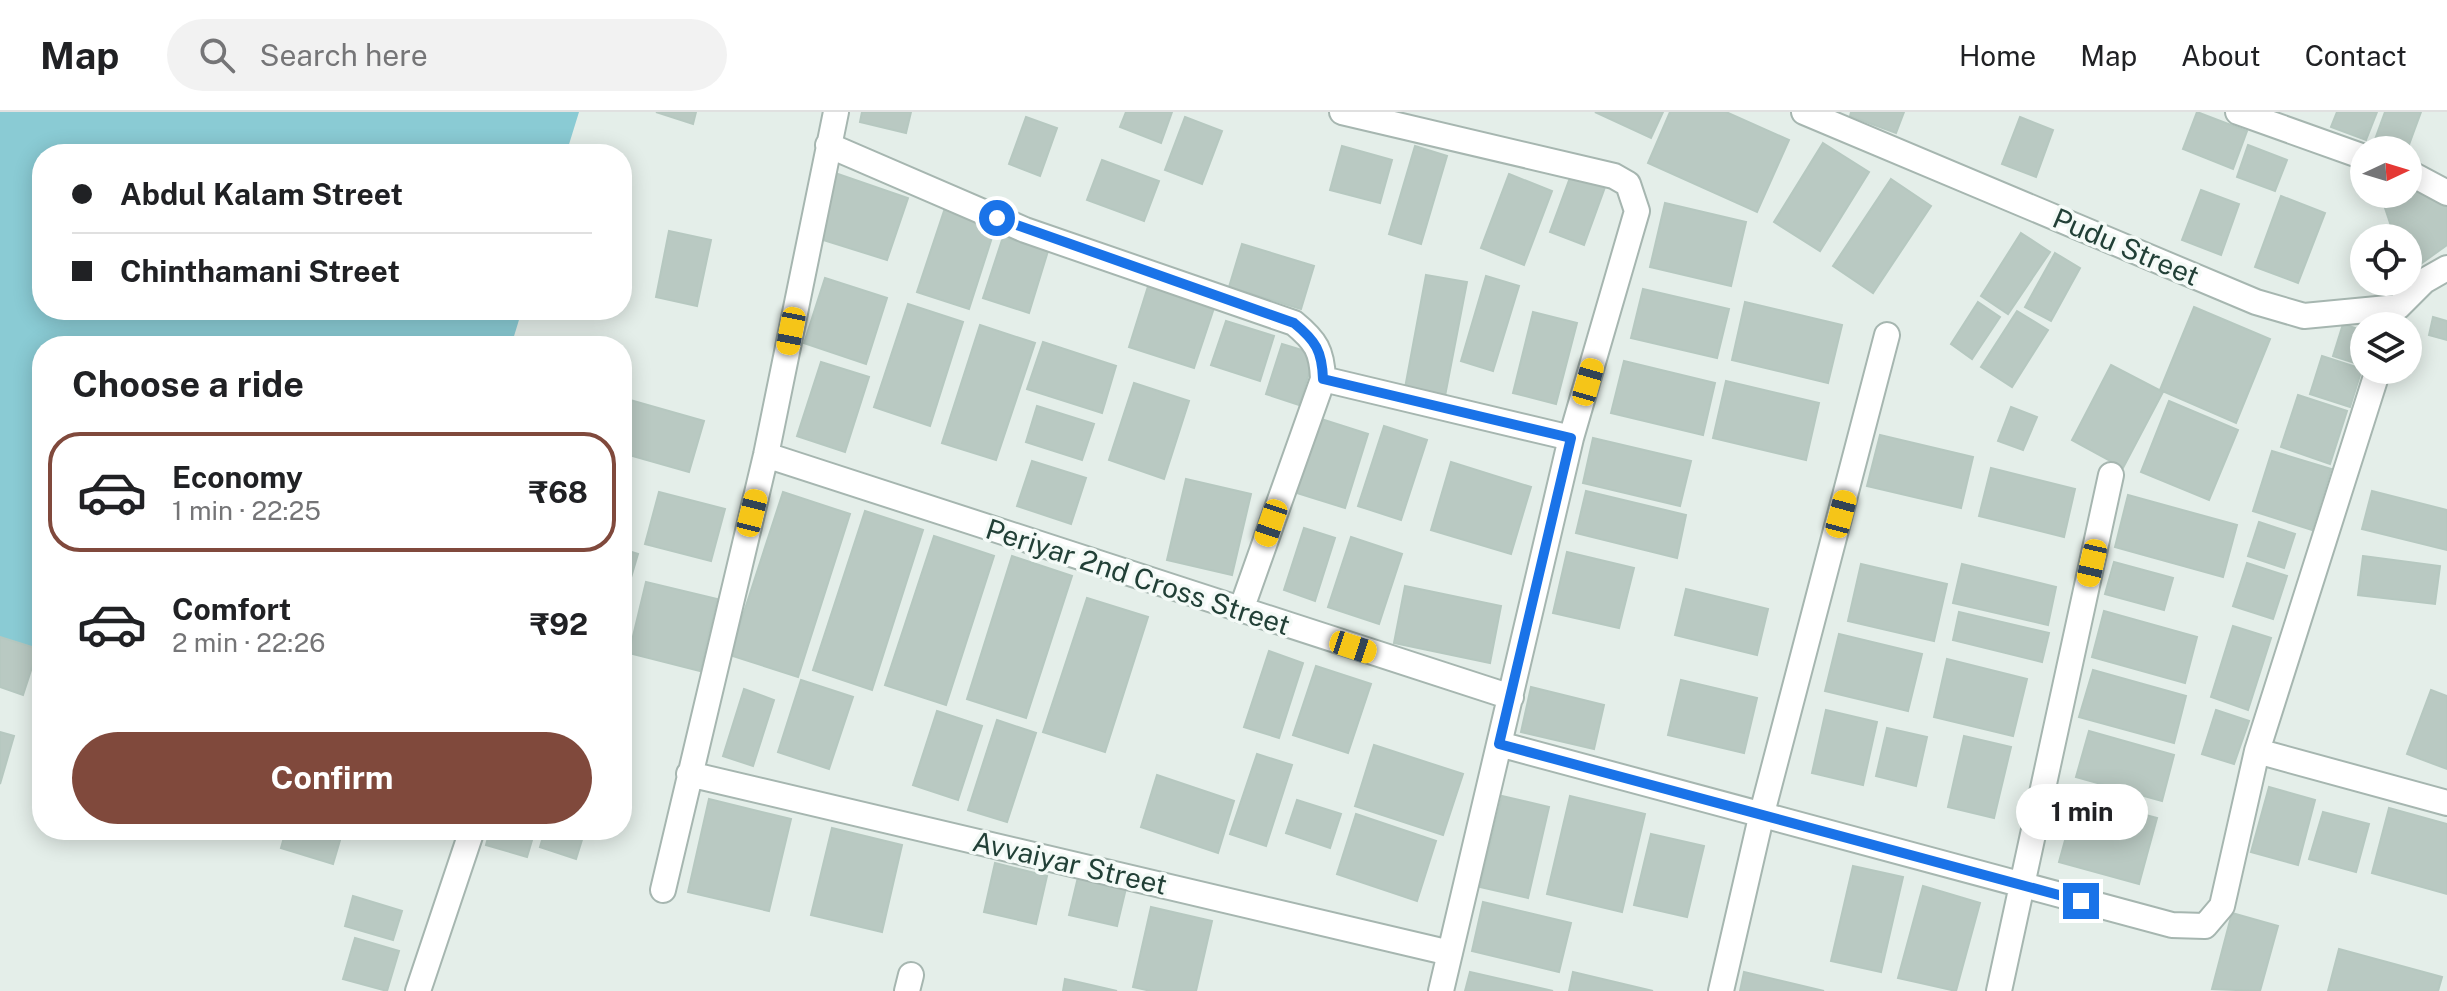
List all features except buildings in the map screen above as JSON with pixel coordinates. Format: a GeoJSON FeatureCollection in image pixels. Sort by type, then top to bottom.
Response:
{"type":"FeatureCollection","features":[{"type":"Feature","properties":{"kind":"street"},"geometry":{"type":"LineString","coordinates":[[663,890],[766,455],[836,112]]}},
{"type":"Feature","properties":{"kind":"street"},"geometry":{"type":"LineString","coordinates":[[1342,112],[1614,176],[1628,184],[1637,211],[1571,438],[1441,991]]}},
{"type":"Feature","properties":{"kind":"street","name":"Pudu Street"},"geometry":{"type":"LineString","coordinates":[[1804,112],[2256,302],[2304,316],[2350,316]]}},
{"type":"Feature","properties":{"kind":"street"},"geometry":{"type":"LineString","coordinates":[[2238,112],[2350,152]]}},
{"type":"Feature","properties":{"kind":"street"},"geometry":{"type":"LineString","coordinates":[[828,145],[1025,230],[1294,323],[1312,338],[1322,354],[1323,379],[1241,610]]}},
{"type":"Feature","properties":{"kind":"street"},"geometry":{"type":"LineString","coordinates":[[2422,180],[2447,193]]}},
{"type":"Feature","properties":{"kind":"street","name":"Pudu Street"},"geometry":{"type":"LineString","coordinates":[[2398,312],[2424,281],[2447,268]]}},
{"type":"Feature","properties":{"kind":"street"},"geometry":{"type":"LineString","coordinates":[[1721,991],[1762,813],[1887,335]]}},
{"type":"Feature","properties":{"kind":"street"},"geometry":{"type":"LineString","coordinates":[[1323,379],[1571,438]]}},
{"type":"Feature","properties":{"kind":"street"},"geometry":{"type":"LineString","coordinates":[[1499,744],[2172,925],[2205,926],[2222,906],[2257,751],[2374,384]]}},
{"type":"Feature","properties":{"kind":"street","name":"Periyar 2nd Cross Street"},"geometry":{"type":"LineString","coordinates":[[766,455],[1511,697]]}},
{"type":"Feature","properties":{"kind":"street"},"geometry":{"type":"LineString","coordinates":[[1999,991],[2111,475]]}},
{"type":"Feature","properties":{"kind":"street"},"geometry":{"type":"LineString","coordinates":[[2257,751],[2447,803]]}},
{"type":"Feature","properties":{"kind":"street","name":"Avvaiyar Street"},"geometry":{"type":"LineString","coordinates":[[689,774],[1450,953]]}},
{"type":"Feature","properties":{"kind":"street"},"geometry":{"type":"LineString","coordinates":[[418,991],[469,840]]}},
{"type":"Feature","properties":{"kind":"water"},"geometry":{"type":"Polygon","coordinates":[[[0,112],[579,112],[569,144],[32,144],[32,320],[519,320],[514,336],[32,336],[32,662],[0,657],[0,112]]]}},
{"type":"Feature","properties":{"kind":"route"},"geometry":{"type":"LineString","coordinates":[[997,218],[1294,323],[1312,338],[1322,354],[1323,379],[1571,438],[1499,744],[2081,901]]}}]}
